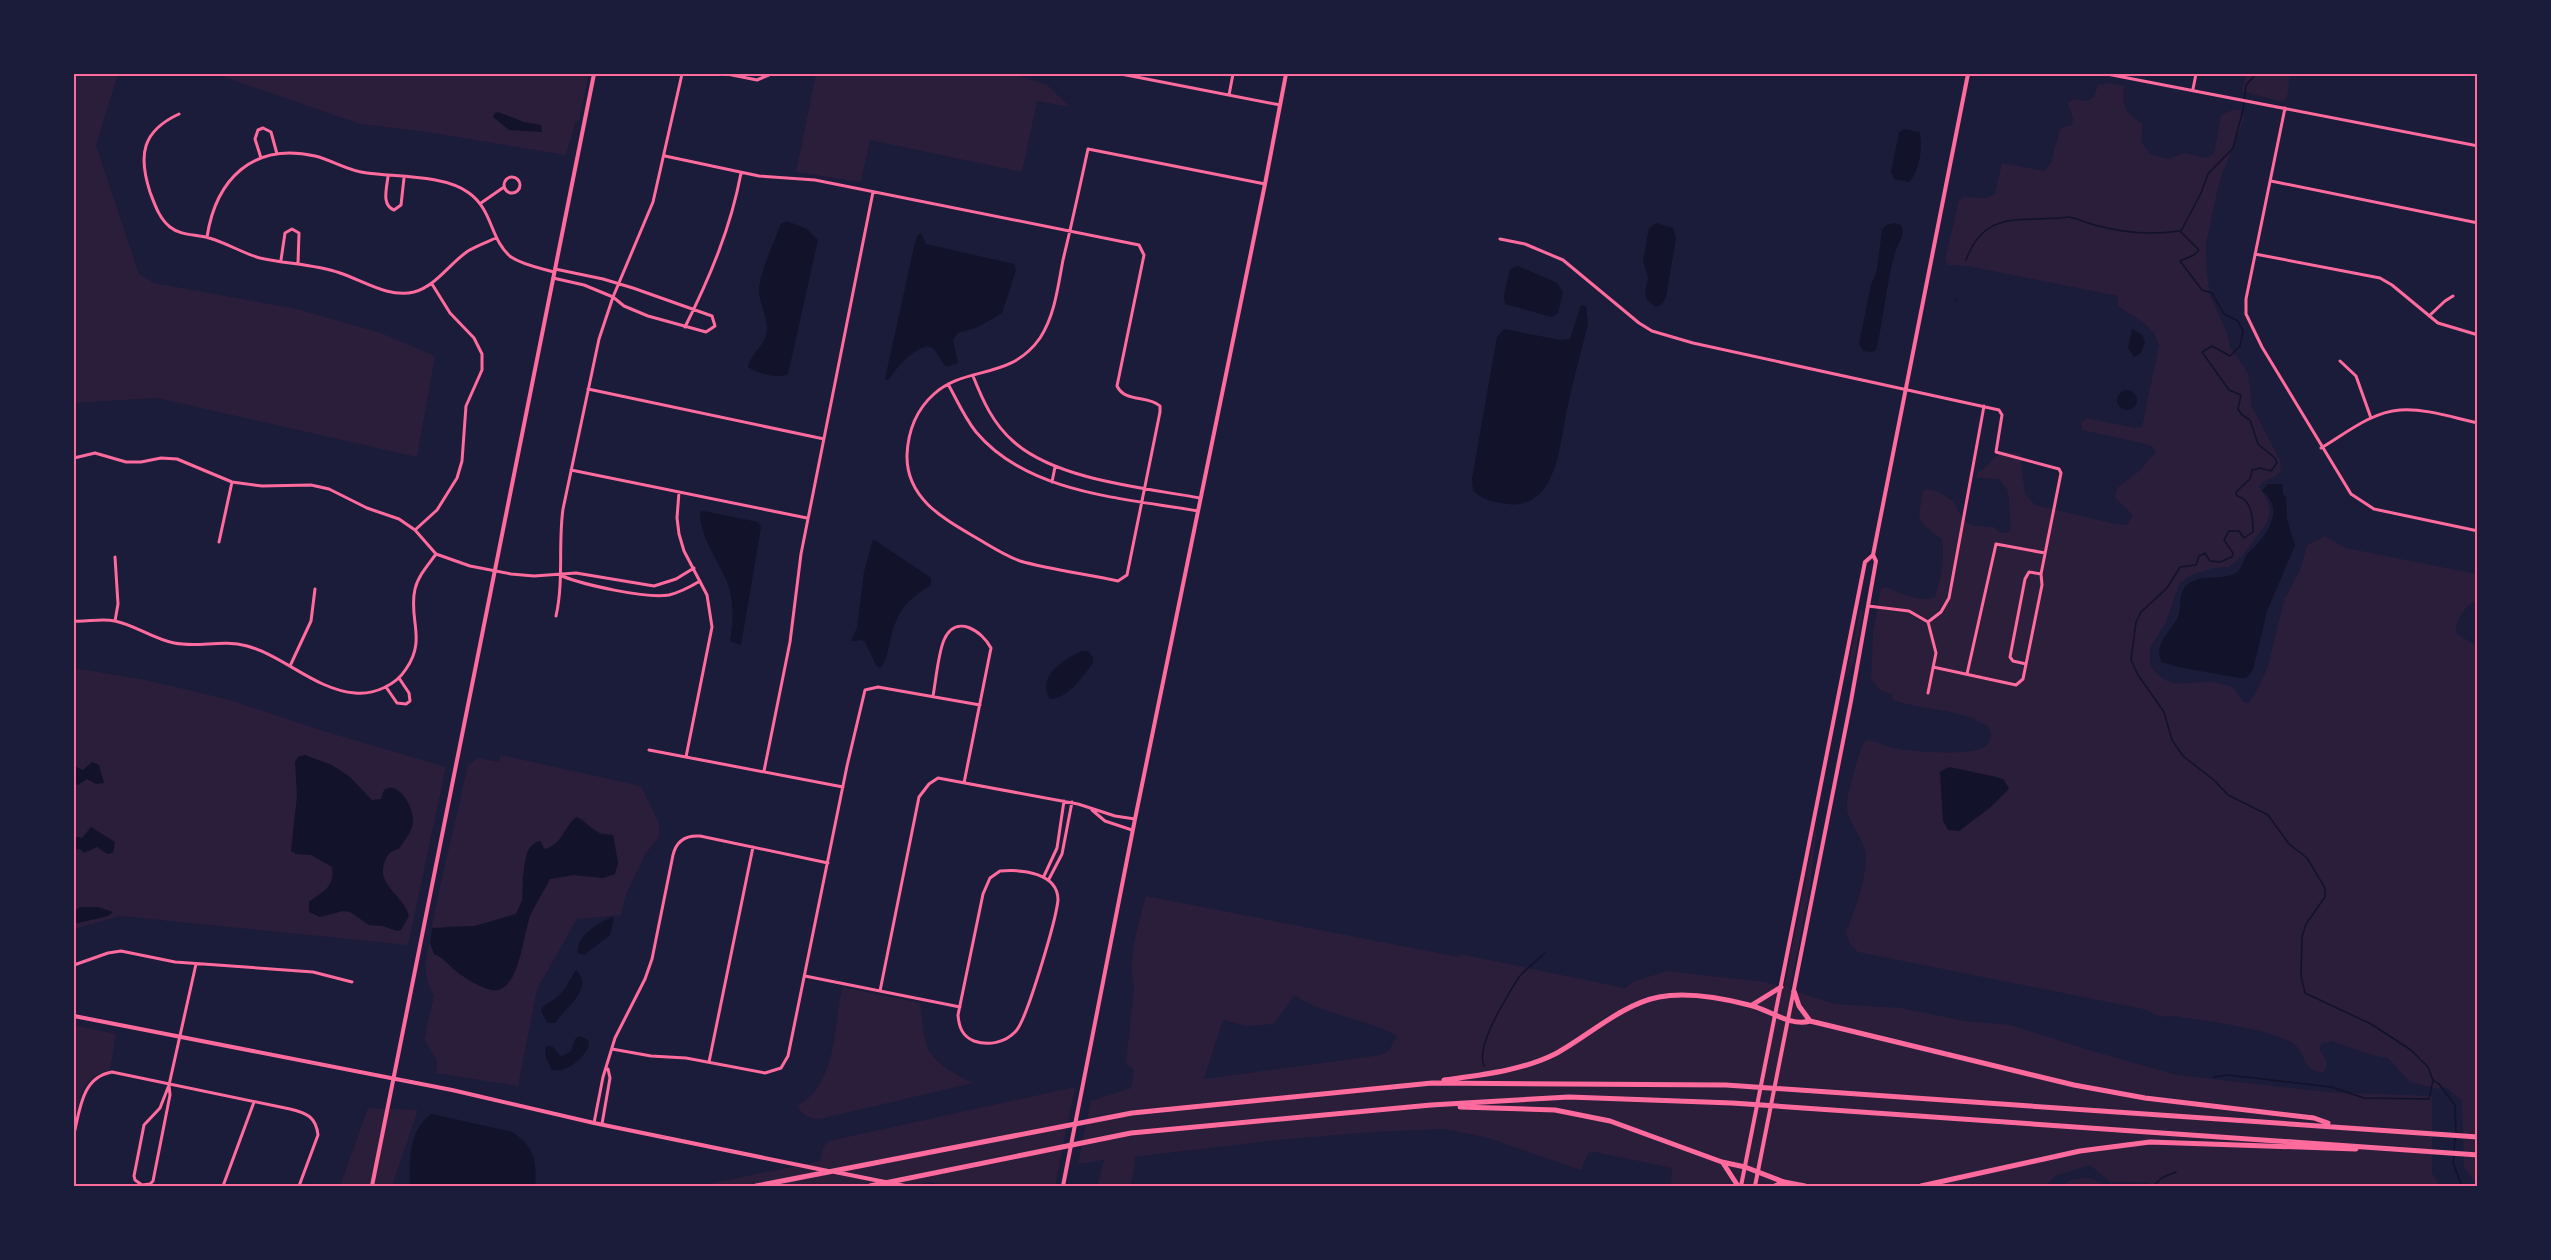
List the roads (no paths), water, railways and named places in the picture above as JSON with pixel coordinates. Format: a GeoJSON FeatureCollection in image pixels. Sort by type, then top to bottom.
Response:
{"type":"FeatureCollection","features":[{"type":"Feature","properties":{"kind":"highway"},"geometry":{"type":"LineString","coordinates":[[1752,1005],[1781,987]]}},
{"type":"Feature","properties":{"kind":"highway"},"geometry":{"type":"LineString","coordinates":[[1794,991],[1799,1006],[1810,1021]]}},
{"type":"Feature","properties":{"kind":"highway"},"geometry":{"type":"LineString","coordinates":[[756,1186],[1132,1113],[1419,1084],[1506,1070],[1553,1055],[1637,1004],[1659,997],[1699,997],[1752,1005],[1788,1020],[1810,1021],[2074,1085],[2145,1098],[2314,1118],[2338,1126]]}},
{"type":"Feature","properties":{"kind":"highway"},"geometry":{"type":"LineString","coordinates":[[1419,1084],[1726,1085],[2478,1137]]}},
{"type":"Feature","properties":{"kind":"highway"},"geometry":{"type":"LineString","coordinates":[[870,1186],[1131,1133],[1431,1105],[1569,1097],[1732,1103],[2478,1155]]}},
{"type":"Feature","properties":{"kind":"highway"},"geometry":{"type":"LineString","coordinates":[[1431,1105],[1555,1110],[1610,1121],[1722,1162],[1804,1186]]}},
{"type":"Feature","properties":{"kind":"highway"},"geometry":{"type":"LineString","coordinates":[[1921,1186],[2080,1151],[2150,1142],[2336,1150],[2393,1149]]}},
{"type":"Feature","properties":{"kind":"highway"},"geometry":{"type":"LineString","coordinates":[[1722,1162],[1739,1186]]}},
{"type":"Feature","properties":{"kind":"highway"},"geometry":{"type":"LineString","coordinates":[[1775,1186],[1784,1182]]}},
{"type":"Feature","properties":{"kind":"street"},"geometry":{"type":"LineString","coordinates":[[372,1186],[493,570],[594,74]]}},
{"type":"Feature","properties":{"kind":"street"},"geometry":{"type":"LineString","coordinates":[[556,616],[561,575],[560,526],[599,339],[613,297],[644,226],[665,156],[681,74]]}},
{"type":"Feature","properties":{"kind":"street"},"geometry":{"type":"LineString","coordinates":[[727,74],[757,80],[771,74]]}},
{"type":"Feature","properties":{"kind":"street"},"geometry":{"type":"LineString","coordinates":[[1122,74],[1280,105]]}},
{"type":"Feature","properties":{"kind":"street"},"geometry":{"type":"LineString","coordinates":[[1229,95],[1233,74]]}},
{"type":"Feature","properties":{"kind":"street"},"geometry":{"type":"LineString","coordinates":[[1063,1186],[1132,830],[1286,74]]}},
{"type":"Feature","properties":{"kind":"street"},"geometry":{"type":"LineString","coordinates":[[1755,1186],[1868,606],[1876,561],[1873,555],[1968,74]]}},
{"type":"Feature","properties":{"kind":"street"},"geometry":{"type":"LineString","coordinates":[[2107,74],[2118,74],[2478,146]]}},
{"type":"Feature","properties":{"kind":"street"},"geometry":{"type":"LineString","coordinates":[[2193,90],[2196,74]]}},
{"type":"Feature","properties":{"kind":"street"},"geometry":{"type":"LineString","coordinates":[[2285,108],[2246,299],[2247,314],[2262,347],[2321,448],[2351,494],[2374,509],[2478,531]]}},
{"type":"Feature","properties":{"kind":"street"},"geometry":{"type":"LineString","coordinates":[[179,114],[162,122],[153,131],[143,158],[144,173],[161,217],[171,228],[185,234],[207,237],[243,253],[341,273],[395,294],[414,292],[432,284],[468,251],[496,238]]}},
{"type":"Feature","properties":{"kind":"street"},"geometry":{"type":"LineString","coordinates":[[261,158],[255,139],[258,130],[263,128],[271,132],[277,154]]}},
{"type":"Feature","properties":{"kind":"street"},"geometry":{"type":"LineString","coordinates":[[665,156],[741,173],[815,180],[873,192],[1070,231],[1139,245],[1144,255],[1117,386],[1125,395],[1155,402],[1160,406],[1127,575],[1118,581],[1018,560],[933,510],[921,497],[908,471],[907,441],[914,422],[924,404],[948,384],[1005,367],[1030,350],[1040,337],[1053,307],[1070,231],[1088,148],[1265,184]]}},
{"type":"Feature","properties":{"kind":"street"},"geometry":{"type":"LineString","coordinates":[[207,237],[215,202],[225,185],[237,172],[261,158],[295,152],[363,173],[439,181],[457,186],[481,203],[502,248],[522,263],[554,273],[613,297],[624,306],[685,327],[706,332],[715,326],[712,316],[603,279],[554,273]]}},
{"type":"Feature","properties":{"kind":"street"},"geometry":{"type":"LineString","coordinates":[[685,327],[728,228],[741,173]]}},
{"type":"Feature","properties":{"kind":"street"},"geometry":{"type":"LineString","coordinates":[[388,176],[386,202],[389,208],[394,210],[399,208],[402,202],[405,178]]}},
{"type":"Feature","properties":{"kind":"street"},"geometry":{"type":"LineString","coordinates":[[481,203],[504,187],[505,181],[511,177],[516,178],[520,183],[518,190],[514,193],[507,191],[504,187]]}},
{"type":"Feature","properties":{"kind":"street"},"geometry":{"type":"LineString","coordinates":[[2271,181],[2478,223]]}},
{"type":"Feature","properties":{"kind":"street"},"geometry":{"type":"LineString","coordinates":[[764,771],[790,642],[801,554],[873,192]]}},
{"type":"Feature","properties":{"kind":"street"},"geometry":{"type":"LineString","coordinates":[[281,261],[285,233],[292,229],[299,233],[298,263]]}},
{"type":"Feature","properties":{"kind":"street"},"geometry":{"type":"LineString","coordinates":[[1500,239],[1525,244],[1563,260],[1639,323],[1652,331],[1693,343],[1999,410],[2002,415],[1996,452],[2059,469],[2061,473],[2041,574],[2042,585],[2023,679],[2016,686],[1933,667]]}},
{"type":"Feature","properties":{"kind":"street"},"geometry":{"type":"LineString","coordinates":[[2255,254],[2380,278],[2438,323],[2478,335]]}},
{"type":"Feature","properties":{"kind":"street"},"geometry":{"type":"LineString","coordinates":[[415,530],[437,510],[457,478],[462,461],[466,406],[482,370],[482,354],[474,338],[450,314],[432,284]]}},
{"type":"Feature","properties":{"kind":"street"},"geometry":{"type":"LineString","coordinates":[[2429,316],[2453,296]]}},
{"type":"Feature","properties":{"kind":"street"},"geometry":{"type":"LineString","coordinates":[[2340,361],[2355,376],[2371,418]]}},
{"type":"Feature","properties":{"kind":"street"},"geometry":{"type":"LineString","coordinates":[[973,376],[984,405],[997,424],[1014,442],[1056,467],[1085,476],[1200,498]]}},
{"type":"Feature","properties":{"kind":"street"},"geometry":{"type":"LineString","coordinates":[[948,384],[975,431],[990,447],[1029,473],[1072,488],[1198,511]]}},
{"type":"Feature","properties":{"kind":"street"},"geometry":{"type":"LineString","coordinates":[[588,389],[824,439]]}},
{"type":"Feature","properties":{"kind":"street"},"geometry":{"type":"LineString","coordinates":[[1929,622],[1941,612],[1949,598],[1984,406]]}},
{"type":"Feature","properties":{"kind":"street"},"geometry":{"type":"LineString","coordinates":[[2321,448],[2371,418],[2400,410],[2425,412],[2478,423]]}},
{"type":"Feature","properties":{"kind":"street"},"geometry":{"type":"LineString","coordinates":[[74,458],[95,453],[126,462],[161,458],[177,459],[232,482],[262,486],[311,484],[329,489],[367,508],[399,519],[415,530],[436,554],[451,561],[493,570],[534,576],[576,573],[654,586],[670,582],[694,568]]}},
{"type":"Feature","properties":{"kind":"street"},"geometry":{"type":"LineString","coordinates":[[1052,482],[1056,467]]}},
{"type":"Feature","properties":{"kind":"street"},"geometry":{"type":"LineString","coordinates":[[571,470],[808,518]]}},
{"type":"Feature","properties":{"kind":"street"},"geometry":{"type":"LineString","coordinates":[[219,542],[232,482]]}},
{"type":"Feature","properties":{"kind":"street"},"geometry":{"type":"LineString","coordinates":[[679,492],[677,518],[679,534],[684,551],[707,595],[712,627],[686,758]]}},
{"type":"Feature","properties":{"kind":"street"},"geometry":{"type":"LineString","coordinates":[[1967,675],[1996,544],[2045,553]]}},
{"type":"Feature","properties":{"kind":"street"},"geometry":{"type":"LineString","coordinates":[[74,621],[115,621],[174,643],[196,645],[225,642],[248,646],[340,691],[369,693],[399,678],[414,654],[418,635],[413,604],[415,588],[422,573],[436,554]]}},
{"type":"Feature","properties":{"kind":"street"},"geometry":{"type":"LineString","coordinates":[[1739,1186],[1745,1167],[1863,571],[1865,562],[1873,555]]}},
{"type":"Feature","properties":{"kind":"street"},"geometry":{"type":"LineString","coordinates":[[115,557],[118,604],[115,621]]}},
{"type":"Feature","properties":{"kind":"street"},"geometry":{"type":"LineString","coordinates":[[2026,664],[2013,661],[2010,657],[2025,579],[2029,572],[2041,574]]}},
{"type":"Feature","properties":{"kind":"street"},"geometry":{"type":"LineString","coordinates":[[561,575],[574,581],[651,596],[682,591],[700,581]]}},
{"type":"Feature","properties":{"kind":"street"},"geometry":{"type":"LineString","coordinates":[[290,666],[310,621],[315,589]]}},
{"type":"Feature","properties":{"kind":"street"},"geometry":{"type":"LineString","coordinates":[[1868,606],[1910,611],[1929,622],[1936,653],[1928,693]]}},
{"type":"Feature","properties":{"kind":"street"},"geometry":{"type":"LineString","coordinates":[[933,696],[944,639],[951,631],[963,626],[975,629],[985,638],[991,648],[964,783]]}},
{"type":"Feature","properties":{"kind":"street"},"geometry":{"type":"LineString","coordinates":[[385,687],[397,703],[406,704],[411,696],[399,678]]}},
{"type":"Feature","properties":{"kind":"street"},"geometry":{"type":"LineString","coordinates":[[612,1049],[643,1055],[686,1058],[765,1073],[782,1068],[788,1056],[865,690],[878,687],[980,705]]}},
{"type":"Feature","properties":{"kind":"street"},"geometry":{"type":"LineString","coordinates":[[649,750],[843,787]]}},
{"type":"Feature","properties":{"kind":"street"},"geometry":{"type":"LineString","coordinates":[[880,991],[919,797],[929,784],[938,778],[1072,802],[1115,816],[1135,819]]}},
{"type":"Feature","properties":{"kind":"street"},"geometry":{"type":"LineString","coordinates":[[1044,877],[1058,848],[1064,801]]}},
{"type":"Feature","properties":{"kind":"street"},"geometry":{"type":"LineString","coordinates":[[1049,879],[1062,854],[1072,802]]}},
{"type":"Feature","properties":{"kind":"street"},"geometry":{"type":"LineString","coordinates":[[1091,809],[1106,821],[1132,830]]}},
{"type":"Feature","properties":{"kind":"street"},"geometry":{"type":"LineString","coordinates":[[594,1123],[603,1077],[620,1026],[649,969],[673,855],[678,843],[688,837],[700,836],[828,862]]}},
{"type":"Feature","properties":{"kind":"street"},"geometry":{"type":"LineString","coordinates":[[709,1062],[753,847]]}},
{"type":"Feature","properties":{"kind":"street"},"geometry":{"type":"LineString","coordinates":[[1007,870],[1044,877],[1049,879],[1058,895],[1057,907],[1020,1026],[1003,1041],[989,1044],[974,1041],[960,1029],[960,1007],[983,894],[990,878],[995,873],[1007,870]]}},
{"type":"Feature","properties":{"kind":"street"},"geometry":{"type":"LineString","coordinates":[[74,965],[115,951],[196,964],[299,970],[352,982]]}},
{"type":"Feature","properties":{"kind":"street"},"geometry":{"type":"LineString","coordinates":[[169,1085],[170,1095],[153,1180],[150,1184],[142,1185],[135,1180],[134,1176],[144,1125],[160,1108],[169,1085],[196,964]]}},
{"type":"Feature","properties":{"kind":"street"},"geometry":{"type":"LineString","coordinates":[[805,976],[960,1007]]}},
{"type":"Feature","properties":{"kind":"street"},"geometry":{"type":"LineString","coordinates":[[74,1016],[452,1090],[594,1123],[905,1186]]}},
{"type":"Feature","properties":{"kind":"street"},"geometry":{"type":"LineString","coordinates":[[602,1124],[610,1078],[607,1067]]}},
{"type":"Feature","properties":{"kind":"street"},"geometry":{"type":"LineString","coordinates":[[74,1134],[85,1091],[95,1079],[112,1072],[307,1113],[313,1118],[318,1135],[299,1186]]}},
{"type":"Feature","properties":{"kind":"street"},"geometry":{"type":"LineString","coordinates":[[223,1186],[254,1102]]}},
{"type":"Feature","properties":{"kind":"waterway"},"geometry":{"type":"LineString","coordinates":[[2181,231],[2201,193],[2208,174],[2233,148],[2243,110],[2246,85],[2256,74]]}},
{"type":"Feature","properties":{"kind":"waterway"},"geometry":{"type":"LineString","coordinates":[[1966,260],[1974,243],[1983,232],[2007,221],[2068,217],[2126,231],[2148,233],[2179,231]]}},
{"type":"Feature","properties":{"kind":"waterway"},"geometry":{"type":"LineString","coordinates":[[2180,231],[2199,250],[2194,255],[2180,261],[2202,290],[2212,293],[2224,314],[2238,321],[2243,331],[2240,346],[2230,356],[2212,346],[2202,352],[2229,390],[2241,395],[2238,409],[2250,420],[2258,444],[2275,458],[2277,463],[2271,471],[2260,468],[2252,470],[2250,479],[2236,492],[2237,496],[2249,505],[2253,532],[2244,538],[2239,531],[2229,531],[2224,540],[2233,553],[2232,557],[2220,562],[2210,561],[2205,553],[2199,556],[2196,565],[2180,567],[2167,588],[2141,612],[2136,622],[2131,660],[2138,675],[2164,712],[2172,740],[2183,756],[2215,781],[2228,795],[2268,815],[2289,844],[2307,858],[2325,888],[2325,897],[2306,924],[2302,937],[2301,976],[2305,993],[2371,1024],[2411,1050],[2428,1067],[2433,1080],[2439,1084],[2455,1105],[2456,1134]]}},
{"type":"Feature","properties":{"kind":"waterway"},"geometry":{"type":"LineString","coordinates":[[1484,1066],[1482,1057],[1484,1047],[1500,1009],[1520,976],[1545,953]]}},
{"type":"Feature","properties":{"kind":"waterway"},"geometry":{"type":"LineString","coordinates":[[2214,1077],[2228,1075],[2331,1087],[2364,1098],[2429,1099],[2433,1081]]}},
{"type":"Feature","properties":{"kind":"waterway"},"geometry":{"type":"LineString","coordinates":[[2454,1152],[2455,1138]]}},
{"type":"Feature","properties":{"kind":"waterway"},"geometry":{"type":"LineString","coordinates":[[2454,1156],[2453,1163],[2462,1186]]}},
{"type":"Feature","properties":{"kind":"waterway"},"geometry":{"type":"LineString","coordinates":[[2153,1186],[2163,1177],[2176,1172]]}}]}
